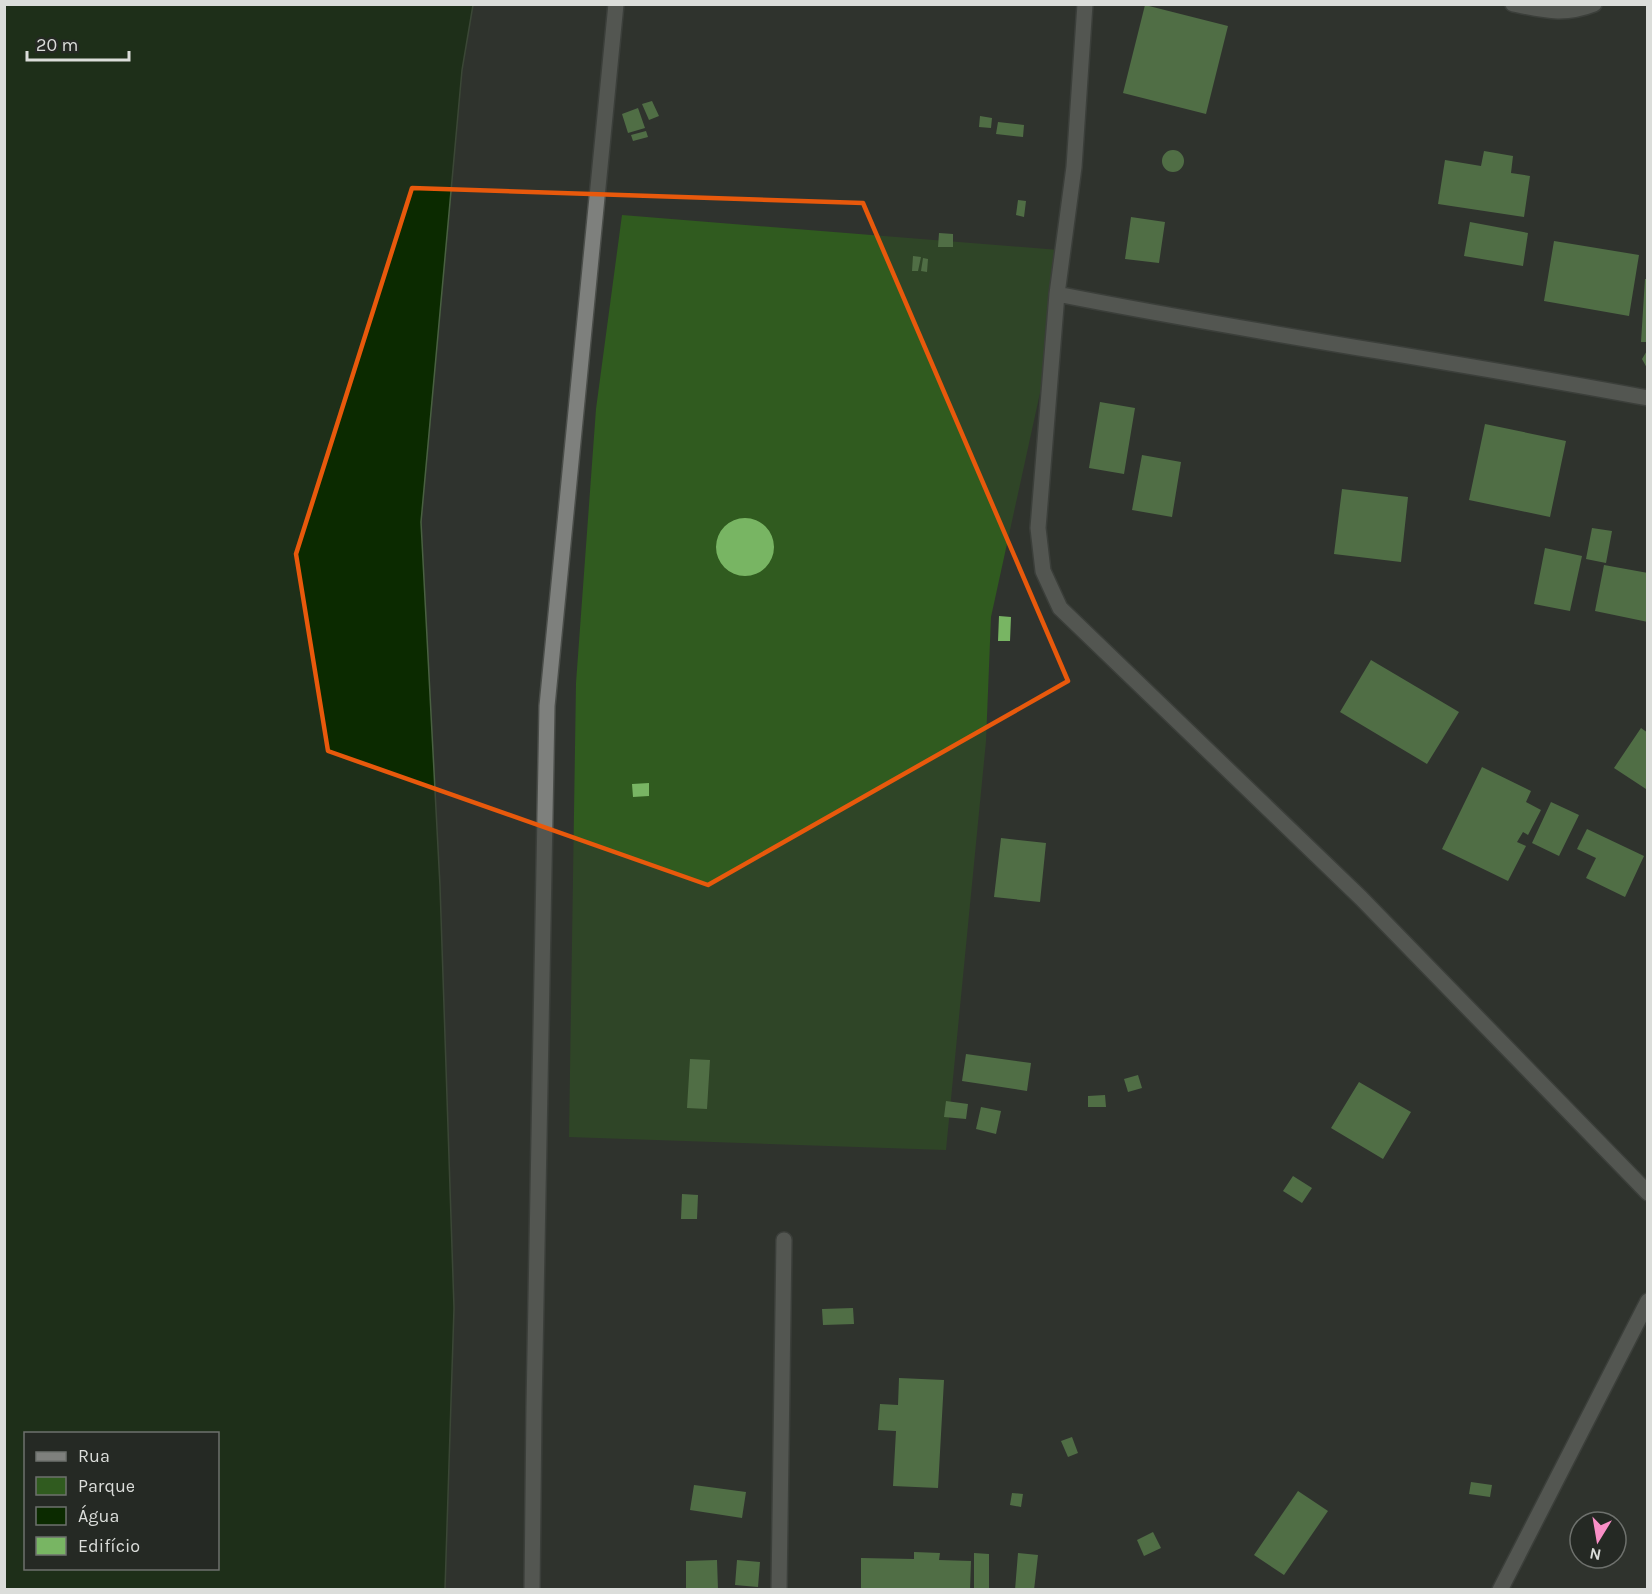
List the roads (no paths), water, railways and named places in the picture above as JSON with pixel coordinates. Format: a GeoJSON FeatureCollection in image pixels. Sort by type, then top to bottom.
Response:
{"type":"FeatureCollection","features":[{"type":"Feature","properties":{"kind":"street"},"geometry":{"type":"LineString","coordinates":[[532,1590],[547,706],[616,4]]}},
{"type":"Feature","properties":{"kind":"street"},"geometry":{"type":"LineString","coordinates":[[1085,4],[1074,167],[1057,294],[1038,528],[1043,571],[1060,608],[1361,898],[1647,1193]]}},
{"type":"Feature","properties":{"kind":"street"},"geometry":{"type":"LineString","coordinates":[[1513,4],[1556,12],[1586,6]]}},
{"type":"Feature","properties":{"kind":"street"},"geometry":{"type":"LineString","coordinates":[[1057,294],[1127,308],[1488,368],[1647,398]]}},
{"type":"Feature","properties":{"kind":"street"},"geometry":{"type":"LineString","coordinates":[[779,1590],[784,1240]]}},
{"type":"Feature","properties":{"kind":"street"},"geometry":{"type":"LineString","coordinates":[[1500,1590],[1647,1301]]}},
{"type":"Feature","properties":{"kind":"water"},"geometry":{"type":"Polygon","coordinates":[[[5,4],[473,5],[462,70],[421,522],[440,886],[454,1308],[445,1589],[5,1589],[5,4]]]}}]}
